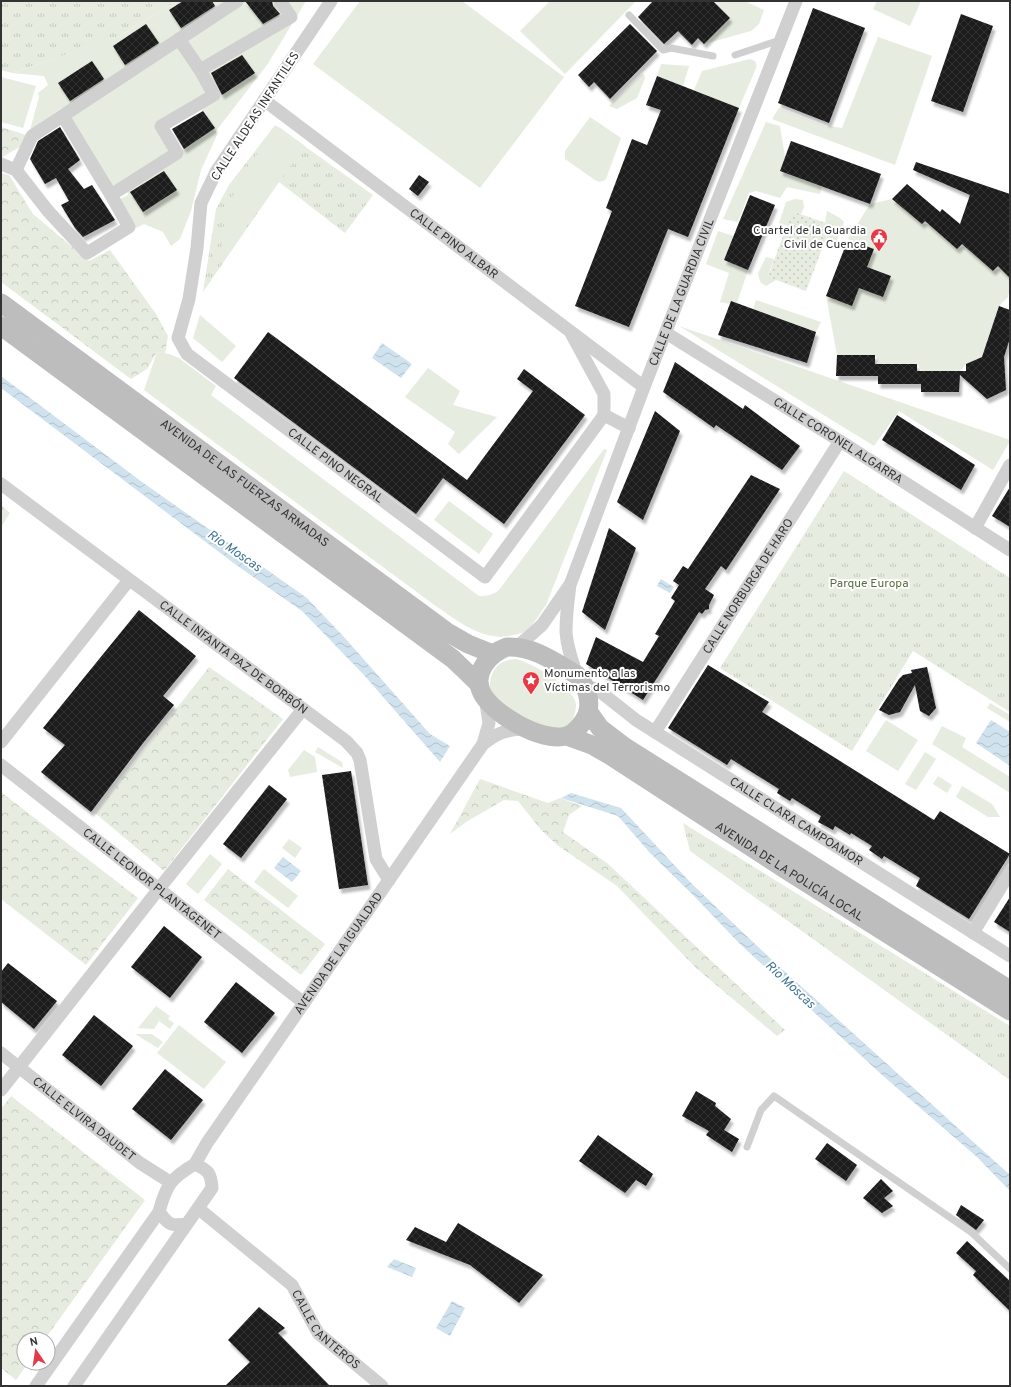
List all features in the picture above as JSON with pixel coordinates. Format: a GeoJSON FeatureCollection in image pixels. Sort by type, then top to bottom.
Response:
{"type":"FeatureCollection","features":[{"type":"Feature","properties":{"kind":"main road","name":"AVENIDA DE LAS FUERZAS ARMADAS"},"geometry":{"type":"LineString","coordinates":[[1,302],[447,632],[468,644],[493,654]]}},
{"type":"Feature","properties":{"kind":"main road","name":"AVENIDA DE LAS FUERZAS ARMADAS"},"geometry":{"type":"LineString","coordinates":[[1,326],[448,655],[461,665],[482,691]]}},
{"type":"Feature","properties":{"kind":"main road"},"geometry":{"type":"LineString","coordinates":[[517,646],[545,656],[581,680],[588,702],[588,711],[579,726],[567,736],[555,738],[546,737],[526,728],[504,715],[482,691],[479,677],[481,670],[493,654],[507,647],[517,646]]}},
{"type":"Feature","properties":{"kind":"main road","name":"AVENIDA DE LA POLICÍA LOCAL"},"geometry":{"type":"LineString","coordinates":[[588,711],[600,728],[620,744],[1010,990]]}},
{"type":"Feature","properties":{"kind":"main road","name":"AVENIDA DE LA POLICÍA LOCAL"},"geometry":{"type":"LineString","coordinates":[[567,736],[592,745],[611,756],[781,867],[1010,1011]]}},
{"type":"Feature","properties":{"kind":"street"},"geometry":{"type":"LineString","coordinates":[[16,170],[32,136],[238,1]]}},
{"type":"Feature","properties":{"kind":"street"},"geometry":{"type":"LineString","coordinates":[[200,70],[291,17],[280,1]]}},
{"type":"Feature","properties":{"kind":"street","name":"CALLE ALDEAS INFANTILES"},"geometry":{"type":"LineString","coordinates":[[187,354],[178,338],[189,299],[202,203],[216,172],[331,1]]}},
{"type":"Feature","properties":{"kind":"street","name":"CALLE DE LA GUARDIA CIVIL"},"geometry":{"type":"LineString","coordinates":[[517,646],[542,625],[570,584],[644,387],[796,1]]}},
{"type":"Feature","properties":{"kind":"street"},"geometry":{"type":"LineString","coordinates":[[111,195],[177,153],[161,126],[214,95],[200,70],[179,39]]}},
{"type":"Feature","properties":{"kind":"street","name":"CALLE PINO ALBAR"},"geometry":{"type":"LineString","coordinates":[[264,100],[644,387]]}},
{"type":"Feature","properties":{"kind":"street"},"geometry":{"type":"LineString","coordinates":[[1,164],[16,170],[48,211],[88,253],[130,227],[63,116]]}},
{"type":"Feature","properties":{"kind":"street"},"geometry":{"type":"LineString","coordinates":[[571,332],[604,394],[604,415],[629,428]]}},
{"type":"Feature","properties":{"kind":"street","name":"CALLE CORONEL ALGARRA"},"geometry":{"type":"LineString","coordinates":[[666,333],[840,441],[1010,550]]}},
{"type":"Feature","properties":{"kind":"street","name":"CALLE PINO NEGRAL"},"geometry":{"type":"LineString","coordinates":[[187,354],[485,577],[604,415]]}},
{"type":"Feature","properties":{"kind":"street","name":"CALLE NORBURGA DE HARO"},"geometry":{"type":"LineString","coordinates":[[656,732],[840,441]]}},
{"type":"Feature","properties":{"kind":"street"},"geometry":{"type":"LineString","coordinates":[[975,528],[1010,465]]}},
{"type":"Feature","properties":{"kind":"street","name":"CALLE INFANTA PAZ DE BORBÓN"},"geometry":{"type":"LineString","coordinates":[[1,484],[346,741],[357,753],[362,770],[376,859],[389,880]]}},
{"type":"Feature","properties":{"kind":"street"},"geometry":{"type":"LineString","coordinates":[[1,742],[129,580]]}},
{"type":"Feature","properties":{"kind":"street","name":"CALLE DE LA GUARDIA CIVIL"},"geometry":{"type":"LineString","coordinates":[[570,584],[566,633],[570,655],[581,680]]}},
{"type":"Feature","properties":{"kind":"street","name":"CALLE CLARA CAMPOAMOR"},"geometry":{"type":"LineString","coordinates":[[581,680],[598,690],[636,720],[1010,956]]}},
{"type":"Feature","properties":{"kind":"street","name":"AVENIDA DE LA IGUALDAD"},"geometry":{"type":"LineString","coordinates":[[482,691],[489,723],[483,744]]}},
{"type":"Feature","properties":{"kind":"street"},"geometry":{"type":"LineString","coordinates":[[1,1090],[303,709]]}},
{"type":"Feature","properties":{"kind":"street","name":"AVENIDA DE LA IGUALDAD"},"geometry":{"type":"LineString","coordinates":[[195,1164],[207,1143],[483,744],[497,733],[526,728]]}},
{"type":"Feature","properties":{"kind":"street","name":"CALLE LEONOR PLANTAGENET"},"geometry":{"type":"LineString","coordinates":[[1,765],[304,1004]]}},
{"type":"Feature","properties":{"kind":"street"},"geometry":{"type":"LineString","coordinates":[[973,933],[1010,872]]}},
{"type":"Feature","properties":{"kind":"street","name":"CALLE ELVIRA DAUDET"},"geometry":{"type":"LineString","coordinates":[[1,1053],[140,1163],[170,1182]]}},
{"type":"Feature","properties":{"kind":"street"},"geometry":{"type":"LineString","coordinates":[[36,1386],[159,1212],[170,1182],[180,1172],[195,1164],[205,1169],[211,1176],[212,1188],[199,1209],[74,1386]]}},
{"type":"Feature","properties":{"kind":"street","name":"CALLE CANTEROS"},"geometry":{"type":"LineString","coordinates":[[199,1209],[292,1285],[318,1332],[382,1386]]}},
{"type":"Feature","properties":{"kind":"street"},"geometry":{"type":"LineString","coordinates":[[159,1212],[166,1221],[173,1225],[187,1224]]}},
{"type":"Feature","properties":{"kind":"lane"},"geometry":{"type":"LineString","coordinates":[[628,15],[662,50],[670,48],[713,56]]}},
{"type":"Feature","properties":{"kind":"lane"},"geometry":{"type":"LineString","coordinates":[[735,55],[780,40]]}},
{"type":"Feature","properties":{"kind":"lane"},"geometry":{"type":"LineString","coordinates":[[747,1147],[761,1110],[774,1096],[971,1232],[1010,1269]]}},
{"type":"Feature","properties":{"kind":"green space"},"geometry":{"type":"Polygon","coordinates":[[[1,1],[177,1],[118,37],[12,73],[1,70],[1,1]]]}},
{"type":"Feature","properties":{"kind":"green space"},"geometry":{"type":"Polygon","coordinates":[[[177,1],[306,1],[267,65],[216,131],[217,135],[201,170],[191,211],[180,239],[171,246],[163,232],[144,224],[136,228],[118,200],[128,195],[127,189],[111,195],[62,108],[30,130],[39,97],[38,93],[48,85],[44,76],[12,73],[120,36],[177,1]],[[200,107],[162,128],[181,151],[214,129],[200,107]]]}},
{"type":"Feature","properties":{"kind":"green space"},"geometry":{"type":"Polygon","coordinates":[[[360,1],[462,1],[564,77],[480,188],[313,64],[360,1]]]}},
{"type":"Feature","properties":{"kind":"green space"},"geometry":{"type":"Polygon","coordinates":[[[550,1],[636,1],[565,74],[520,31],[550,1]]]}},
{"type":"Feature","properties":{"kind":"green space"},"geometry":{"type":"Polygon","coordinates":[[[714,1],[745,1],[764,10],[759,24],[751,31],[704,44],[730,19],[714,1]]]}},
{"type":"Feature","properties":{"kind":"green space"},"geometry":{"type":"Polygon","coordinates":[[[877,1],[921,1],[910,26],[873,9],[877,1]]]}},
{"type":"Feature","properties":{"kind":"green space"},"geometry":{"type":"Polygon","coordinates":[[[878,37],[932,56],[895,165],[772,119],[779,108],[827,127],[842,128],[878,37]]]}},
{"type":"Feature","properties":{"kind":"green space"},"geometry":{"type":"Polygon","coordinates":[[[750,59],[756,62],[756,68],[739,108],[694,90],[702,71],[750,59]]]}},
{"type":"Feature","properties":{"kind":"green space"},"geometry":{"type":"Polygon","coordinates":[[[661,64],[689,66],[683,86],[657,76],[661,64]]]}},
{"type":"Feature","properties":{"kind":"green space"},"geometry":{"type":"Polygon","coordinates":[[[642,74],[644,74],[645,78],[637,98],[617,109],[609,106],[642,74]]]}},
{"type":"Feature","properties":{"kind":"green space"},"geometry":{"type":"Polygon","coordinates":[[[1,77],[36,86],[23,128],[1,122],[1,77]]]}},
{"type":"Feature","properties":{"kind":"green space"},"geometry":{"type":"Polygon","coordinates":[[[590,117],[621,138],[606,179],[601,182],[598,182],[565,159],[565,151],[590,117]]]}},
{"type":"Feature","properties":{"kind":"green space"},"geometry":{"type":"Polygon","coordinates":[[[766,122],[780,126],[785,157],[780,171],[822,187],[820,194],[787,187],[780,198],[756,191],[749,193],[738,222],[723,219],[766,122]]]}},
{"type":"Feature","properties":{"kind":"green space"},"geometry":{"type":"Polygon","coordinates":[[[275,125],[373,195],[345,233],[279,182],[203,292],[216,209],[229,185],[275,125]]]}},
{"type":"Feature","properties":{"kind":"green space"},"geometry":{"type":"Polygon","coordinates":[[[1,127],[29,136],[23,145],[1,158],[1,127]]]}},
{"type":"Feature","properties":{"kind":"green space"},"geometry":{"type":"Polygon","coordinates":[[[279,127],[305,146],[225,256],[221,250],[227,207],[249,164],[279,127]]]}},
{"type":"Feature","properties":{"kind":"green space"},"geometry":{"type":"Polygon","coordinates":[[[1,173],[9,175],[33,214],[89,261],[110,250],[156,314],[168,336],[165,354],[157,352],[147,369],[131,379],[1,282],[1,173]]]}},
{"type":"Feature","properties":{"kind":"green space"},"geometry":{"type":"Polygon","coordinates":[[[795,199],[803,200],[804,207],[801,214],[792,211],[787,226],[779,223],[786,202],[795,199]]]}},
{"type":"Feature","properties":{"kind":"green space"},"geometry":{"type":"Polygon","coordinates":[[[892,199],[922,224],[928,224],[957,249],[964,246],[993,271],[1001,268],[1010,278],[1008,297],[999,306],[987,342],[988,354],[966,364],[960,371],[922,371],[917,364],[879,364],[875,355],[837,355],[826,296],[852,306],[859,288],[883,297],[891,276],[867,267],[874,249],[848,239],[870,204],[892,199]]]}},
{"type":"Feature","properties":{"kind":"green space"},"geometry":{"type":"Polygon","coordinates":[[[792,211],[831,225],[806,291],[768,277],[792,211]]]}},
{"type":"Feature","properties":{"kind":"green space"},"geometry":{"type":"Polygon","coordinates":[[[827,211],[844,222],[835,246],[825,242],[831,225],[825,223],[827,211]]]}},
{"type":"Feature","properties":{"kind":"green space"},"geometry":{"type":"Polygon","coordinates":[[[718,231],[734,236],[724,260],[748,270],[737,303],[731,301],[729,304],[720,302],[729,273],[706,264],[718,231]]]}},
{"type":"Feature","properties":{"kind":"green space"},"geometry":{"type":"Polygon","coordinates":[[[766,257],[774,259],[768,276],[776,280],[766,286],[760,282],[758,273],[766,257]]]}},
{"type":"Feature","properties":{"kind":"green space"},"geometry":{"type":"Polygon","coordinates":[[[756,300],[821,322],[816,332],[753,309],[756,300]]]}},
{"type":"Feature","properties":{"kind":"green space"},"geometry":{"type":"Polygon","coordinates":[[[200,315],[236,346],[222,362],[193,338],[200,315]]]}},
{"type":"Feature","properties":{"kind":"green space"},"geometry":{"type":"Polygon","coordinates":[[[679,326],[1010,441],[993,470],[899,411],[874,446],[679,326]]]}},
{"type":"Feature","properties":{"kind":"green space"},"geometry":{"type":"Polygon","coordinates":[[[157,352],[169,354],[179,358],[216,386],[211,395],[479,596],[490,595],[499,590],[604,449],[607,450],[546,605],[537,619],[524,632],[519,634],[502,637],[491,636],[481,633],[461,623],[433,604],[144,390],[157,352]]]}},
{"type":"Feature","properties":{"kind":"green space"},"geometry":{"type":"Polygon","coordinates":[[[428,368],[460,391],[453,405],[497,417],[459,454],[448,444],[455,432],[405,397],[428,368]]]}},
{"type":"Feature","properties":{"kind":"green space","name":"Parque Europa"},"geometry":{"type":"Polygon","coordinates":[[[844,471],[1010,578],[1010,712],[913,651],[852,751],[720,668],[844,471]]]}},
{"type":"Feature","properties":{"kind":"green space"},"geometry":{"type":"Polygon","coordinates":[[[449,501],[493,534],[479,554],[434,520],[449,501]]]}},
{"type":"Feature","properties":{"kind":"green space"},"geometry":{"type":"Polygon","coordinates":[[[1,505],[10,513],[1,527],[1,505]]]}},
{"type":"Feature","properties":{"kind":"green space"},"geometry":{"type":"Polygon","coordinates":[[[516,659],[532,665],[551,676],[568,690],[573,697],[576,704],[574,716],[571,722],[564,728],[553,732],[516,716],[490,691],[491,679],[495,669],[503,662],[516,659]]]}},
{"type":"Feature","properties":{"kind":"green space"},"geometry":{"type":"Polygon","coordinates":[[[209,667],[283,719],[164,871],[95,813],[209,667]]]}},
{"type":"Feature","properties":{"kind":"green space"},"geometry":{"type":"Polygon","coordinates":[[[990,703],[1010,715],[1010,722],[987,708],[990,703]]]}},
{"type":"Feature","properties":{"kind":"green space"},"geometry":{"type":"Polygon","coordinates":[[[886,720],[918,740],[898,771],[866,751],[886,720]]]}},
{"type":"Feature","properties":{"kind":"green space"},"geometry":{"type":"Polygon","coordinates":[[[942,726],[966,738],[962,747],[1010,777],[1010,793],[932,744],[942,726]]]}},
{"type":"Feature","properties":{"kind":"green space"},"geometry":{"type":"Polygon","coordinates":[[[318,747],[342,762],[343,768],[315,752],[318,747]]]}},
{"type":"Feature","properties":{"kind":"green space"},"geometry":{"type":"Polygon","coordinates":[[[304,750],[315,757],[317,772],[290,777],[288,770],[304,750]]]}},
{"type":"Feature","properties":{"kind":"green space"},"geometry":{"type":"Polygon","coordinates":[[[925,752],[936,759],[916,790],[905,784],[925,752]]]}},
{"type":"Feature","properties":{"kind":"green space"},"geometry":{"type":"Polygon","coordinates":[[[938,776],[952,785],[947,793],[933,784],[938,776]]]}},
{"type":"Feature","properties":{"kind":"green space"},"geometry":{"type":"Polygon","coordinates":[[[480,779],[548,803],[560,798],[582,806],[569,815],[563,832],[607,863],[785,1030],[777,1036],[696,968],[617,886],[557,845],[541,830],[518,801],[504,800],[466,822],[450,834],[480,779]]]}},
{"type":"Feature","properties":{"kind":"green space"},"geometry":{"type":"Polygon","coordinates":[[[962,786],[992,804],[1000,817],[988,817],[956,797],[962,786]]]}},
{"type":"Feature","properties":{"kind":"green space"},"geometry":{"type":"Polygon","coordinates":[[[1,792],[138,898],[86,965],[1,899],[1,792]]]}},
{"type":"Feature","properties":{"kind":"green space"},"geometry":{"type":"Polygon","coordinates":[[[683,823],[1010,1026],[1010,1080],[690,851],[683,823]]]}},
{"type":"Feature","properties":{"kind":"green space"},"geometry":{"type":"Polygon","coordinates":[[[289,839],[302,848],[295,858],[282,848],[289,839]]]}},
{"type":"Feature","properties":{"kind":"green space"},"geometry":{"type":"Polygon","coordinates":[[[210,854],[222,864],[198,894],[186,884],[210,854]]]}},
{"type":"Feature","properties":{"kind":"green space"},"geometry":{"type":"Polygon","coordinates":[[[228,869],[325,944],[301,975],[204,900],[228,869]]]}},
{"type":"Feature","properties":{"kind":"green space"},"geometry":{"type":"Polygon","coordinates":[[[264,869],[298,896],[288,908],[254,882],[264,869]]]}},
{"type":"Feature","properties":{"kind":"green space"},"geometry":{"type":"Polygon","coordinates":[[[156,1006],[170,1016],[168,1019],[174,1023],[170,1029],[159,1021],[154,1029],[138,1028],[156,1006]]]}},
{"type":"Feature","properties":{"kind":"green space"},"geometry":{"type":"Polygon","coordinates":[[[179,1025],[226,1062],[204,1089],[157,1053],[179,1025]]]}},
{"type":"Feature","properties":{"kind":"green space"},"geometry":{"type":"Polygon","coordinates":[[[135,1034],[152,1034],[163,1042],[158,1048],[135,1034]]]}},
{"type":"Feature","properties":{"kind":"green space"},"geometry":{"type":"Polygon","coordinates":[[[11,1096],[145,1200],[51,1331],[16,1331],[16,1371],[22,1371],[16,1380],[1,1368],[1,1109],[11,1096]]]}},
{"type":"Feature","properties":{"kind":"water"},"geometry":{"type":"Polygon","coordinates":[[[382,343],[412,364],[401,378],[372,358],[382,343]]]}},
{"type":"Feature","properties":{"kind":"water","name":"Rio Moscas"},"geometry":{"type":"Polygon","coordinates":[[[1,376],[142,482],[307,598],[343,636],[430,734],[450,746],[440,762],[363,674],[302,611],[239,567],[1,388],[1,376]]]}},
{"type":"Feature","properties":{"kind":"water"},"geometry":{"type":"Polygon","coordinates":[[[661,579],[674,587],[670,593],[657,586],[661,579]]]}},
{"type":"Feature","properties":{"kind":"water"},"geometry":{"type":"Polygon","coordinates":[[[991,720],[1010,732],[1010,766],[976,743],[991,720]]]}},
{"type":"Feature","properties":{"kind":"water","name":"Rio Moscas"},"geometry":{"type":"Polygon","coordinates":[[[571,793],[621,808],[692,884],[772,960],[1010,1175],[1010,1191],[977,1157],[882,1075],[740,944],[650,853],[618,816],[561,798],[571,793]]]}},
{"type":"Feature","properties":{"kind":"water"},"geometry":{"type":"Polygon","coordinates":[[[283,857],[301,871],[292,882],[274,868],[283,857]]]}},
{"type":"Feature","properties":{"kind":"water"},"geometry":{"type":"Polygon","coordinates":[[[394,1259],[416,1268],[412,1277],[387,1267],[394,1259]]]}},
{"type":"Feature","properties":{"kind":"water"},"geometry":{"type":"Polygon","coordinates":[[[452,1301],[465,1308],[450,1336],[436,1328],[452,1301]]]}},
{"type":"Feature","properties":{"kind":"building"},"geometry":{"type":"Polygon","coordinates":[[[183,1],[212,1],[215,6],[181,28],[169,10],[183,1]]]}},
{"type":"Feature","properties":{"kind":"building"},"geometry":{"type":"Polygon","coordinates":[[[245,1],[272,1],[273,6],[280,14],[263,24],[245,1]]]}},
{"type":"Feature","properties":{"kind":"building"},"geometry":{"type":"Polygon","coordinates":[[[653,1],[713,1],[730,18],[704,44],[698,38],[692,45],[678,31],[664,44],[638,17],[653,1]]]}},
{"type":"Feature","properties":{"kind":"building"},"geometry":{"type":"Polygon","coordinates":[[[813,8],[865,28],[829,123],[778,103],[813,8]]]}},
{"type":"Feature","properties":{"kind":"building"},"geometry":{"type":"Polygon","coordinates":[[[961,14],[993,26],[963,112],[931,101],[961,14]]]}},
{"type":"Feature","properties":{"kind":"building"},"geometry":{"type":"Polygon","coordinates":[[[146,24],[159,43],[125,65],[113,46],[146,24]]]}},
{"type":"Feature","properties":{"kind":"building"},"geometry":{"type":"Polygon","coordinates":[[[630,24],[657,51],[610,99],[594,82],[589,87],[578,75],[630,24]]]}},
{"type":"Feature","properties":{"kind":"building"},"geometry":{"type":"Polygon","coordinates":[[[242,55],[255,73],[222,95],[211,73],[242,55]]]}},
{"type":"Feature","properties":{"kind":"building"},"geometry":{"type":"Polygon","coordinates":[[[92,61],[104,79],[70,101],[58,83],[92,61]]]}},
{"type":"Feature","properties":{"kind":"building"},"geometry":{"type":"Polygon","coordinates":[[[657,76],[739,108],[688,237],[668,229],[629,327],[575,306],[612,211],[606,208],[632,139],[647,145],[661,110],[646,105],[657,76]]]}},
{"type":"Feature","properties":{"kind":"building"},"geometry":{"type":"Polygon","coordinates":[[[203,111],[215,128],[184,149],[172,129],[203,111]]]}},
{"type":"Feature","properties":{"kind":"building"},"geometry":{"type":"Polygon","coordinates":[[[60,127],[80,160],[68,169],[84,189],[92,185],[115,220],[83,237],[75,228],[61,205],[69,201],[56,178],[45,184],[30,159],[38,141],[60,127]]]}},
{"type":"Feature","properties":{"kind":"building"},"geometry":{"type":"Polygon","coordinates":[[[791,141],[881,174],[870,204],[780,171],[791,141]]]}},
{"type":"Feature","properties":{"kind":"building"},"geometry":{"type":"Polygon","coordinates":[[[916,162],[1010,194],[1010,278],[998,266],[993,271],[962,244],[957,249],[925,221],[922,224],[892,199],[907,184],[940,212],[942,209],[960,224],[970,195],[913,170],[916,162]]]}},
{"type":"Feature","properties":{"kind":"building"},"geometry":{"type":"Polygon","coordinates":[[[164,171],[177,190],[143,212],[130,192],[164,171]]]}},
{"type":"Feature","properties":{"kind":"building"},"geometry":{"type":"Polygon","coordinates":[[[419,175],[429,182],[418,196],[409,189],[419,175]]]}},
{"type":"Feature","properties":{"kind":"building"},"geometry":{"type":"Polygon","coordinates":[[[750,195],[775,205],[748,270],[724,260],[750,195]]]}},
{"type":"Feature","properties":{"kind":"building"},"geometry":{"type":"Polygon","coordinates":[[[852,241],[874,249],[867,267],[891,276],[883,297],[859,288],[852,306],[826,296],[845,247],[852,241]]]}},
{"type":"Feature","properties":{"kind":"building"},"geometry":{"type":"Polygon","coordinates":[[[731,301],[816,332],[807,363],[718,335],[731,301]]]}},
{"type":"Feature","properties":{"kind":"building"},"geometry":{"type":"Polygon","coordinates":[[[999,306],[1010,310],[1010,338],[1004,357],[1006,390],[987,399],[960,375],[959,392],[921,392],[921,384],[878,384],[878,376],[836,376],[837,355],[875,355],[875,364],[917,364],[917,371],[966,371],[966,364],[982,357],[999,306]]]}},
{"type":"Feature","properties":{"kind":"building"},"geometry":{"type":"Polygon","coordinates":[[[268,332],[467,480],[533,391],[517,379],[524,369],[585,415],[504,524],[443,478],[416,514],[234,378],[268,332]]]}},
{"type":"Feature","properties":{"kind":"building"},"geometry":{"type":"Polygon","coordinates":[[[675,362],[743,409],[745,405],[800,446],[782,470],[716,425],[714,428],[663,392],[675,362]]]}},
{"type":"Feature","properties":{"kind":"building"},"geometry":{"type":"Polygon","coordinates":[[[655,411],[680,431],[643,520],[617,502],[655,411]]]}},
{"type":"Feature","properties":{"kind":"building"},"geometry":{"type":"Polygon","coordinates":[[[897,415],[975,465],[961,490],[882,440],[897,415]]]}},
{"type":"Feature","properties":{"kind":"building"},"geometry":{"type":"Polygon","coordinates":[[[751,475],[780,489],[726,570],[721,566],[705,589],[714,595],[709,605],[709,609],[705,610],[702,614],[699,612],[643,700],[586,664],[596,637],[643,662],[659,636],[655,634],[675,601],[671,598],[679,585],[673,581],[683,566],[688,569],[751,475]]]}},
{"type":"Feature","properties":{"kind":"building"},"geometry":{"type":"Polygon","coordinates":[[[1010,487],[1010,527],[992,516],[1010,487]]]}},
{"type":"Feature","properties":{"kind":"building"},"geometry":{"type":"Polygon","coordinates":[[[609,528],[636,548],[605,630],[582,612],[609,528]]]}},
{"type":"Feature","properties":{"kind":"building"},"geometry":{"type":"Polygon","coordinates":[[[139,610],[196,656],[163,696],[174,705],[143,743],[91,812],[41,772],[65,745],[43,728],[139,610]]]}},
{"type":"Feature","properties":{"kind":"building"},"geometry":{"type":"Polygon","coordinates":[[[708,665],[769,702],[762,712],[934,820],[940,811],[1010,854],[969,919],[916,886],[920,878],[884,856],[882,859],[869,850],[872,846],[851,833],[850,835],[835,826],[833,830],[818,822],[821,816],[792,798],[790,801],[777,793],[779,789],[731,759],[727,765],[668,728],[708,665]]]}},
{"type":"Feature","properties":{"kind":"building"},"geometry":{"type":"Polygon","coordinates":[[[927,667],[936,708],[929,716],[920,711],[915,685],[900,712],[889,715],[879,710],[903,675],[912,673],[911,670],[927,667]]]}},
{"type":"Feature","properties":{"kind":"building"},"geometry":{"type":"Polygon","coordinates":[[[351,771],[368,885],[339,889],[322,775],[351,771]]]}},
{"type":"Feature","properties":{"kind":"building"},"geometry":{"type":"Polygon","coordinates":[[[269,785],[287,799],[241,858],[223,844],[269,785]]]}},
{"type":"Feature","properties":{"kind":"building"},"geometry":{"type":"Polygon","coordinates":[[[1010,897],[1010,932],[994,922],[1010,897]]]}},
{"type":"Feature","properties":{"kind":"building"},"geometry":{"type":"Polygon","coordinates":[[[164,926],[202,957],[170,998],[131,967],[164,926]]]}},
{"type":"Feature","properties":{"kind":"building"},"geometry":{"type":"Polygon","coordinates":[[[8,963],[57,1001],[34,1029],[1,1002],[1,972],[8,963]]]}},
{"type":"Feature","properties":{"kind":"building"},"geometry":{"type":"Polygon","coordinates":[[[236,982],[275,1013],[242,1053],[204,1022],[236,982]]]}},
{"type":"Feature","properties":{"kind":"building"},"geometry":{"type":"Polygon","coordinates":[[[94,1015],[133,1046],[101,1086],[62,1055],[94,1015]]]}},
{"type":"Feature","properties":{"kind":"building"},"geometry":{"type":"Polygon","coordinates":[[[165,1069],[203,1100],[171,1140],[132,1109],[165,1069]]]}},
{"type":"Feature","properties":{"kind":"building"},"geometry":{"type":"Polygon","coordinates":[[[696,1091],[716,1103],[715,1106],[731,1119],[724,1130],[739,1139],[732,1152],[706,1135],[709,1131],[682,1116],[696,1091]]]}},
{"type":"Feature","properties":{"kind":"building"},"geometry":{"type":"Polygon","coordinates":[[[598,1135],[653,1174],[646,1186],[636,1180],[625,1193],[579,1161],[598,1135]]]}},
{"type":"Feature","properties":{"kind":"building"},"geometry":{"type":"Polygon","coordinates":[[[827,1143],[857,1165],[846,1181],[815,1159],[827,1143]]]}},
{"type":"Feature","properties":{"kind":"building"},"geometry":{"type":"Polygon","coordinates":[[[881,1179],[893,1191],[884,1198],[893,1206],[882,1213],[863,1198],[881,1179]]]}},
{"type":"Feature","properties":{"kind":"building"},"geometry":{"type":"Polygon","coordinates":[[[961,1205],[984,1220],[976,1230],[956,1215],[961,1205]]]}},
{"type":"Feature","properties":{"kind":"building"},"geometry":{"type":"Polygon","coordinates":[[[458,1223],[543,1275],[519,1303],[470,1265],[406,1240],[415,1227],[446,1242],[458,1223]]]}},
{"type":"Feature","properties":{"kind":"building"},"geometry":{"type":"Polygon","coordinates":[[[967,1241],[1010,1281],[1010,1311],[973,1275],[976,1271],[956,1253],[967,1241]]]}},
{"type":"Feature","properties":{"kind":"building"},"geometry":{"type":"Polygon","coordinates":[[[259,1307],[285,1328],[278,1333],[330,1386],[225,1386],[250,1362],[228,1340],[259,1307]]]}},
{"type":"Feature","properties":{"kind":"place","name":"Cuartel de la Guardia Civil de Cuenca"},"geometry":{"type":"Point","coordinates":[879,252]}},
{"type":"Feature","properties":{"kind":"place","name":"Monumento a las Víctimas del Terrorismo"},"geometry":{"type":"Point","coordinates":[531,695]}}]}
